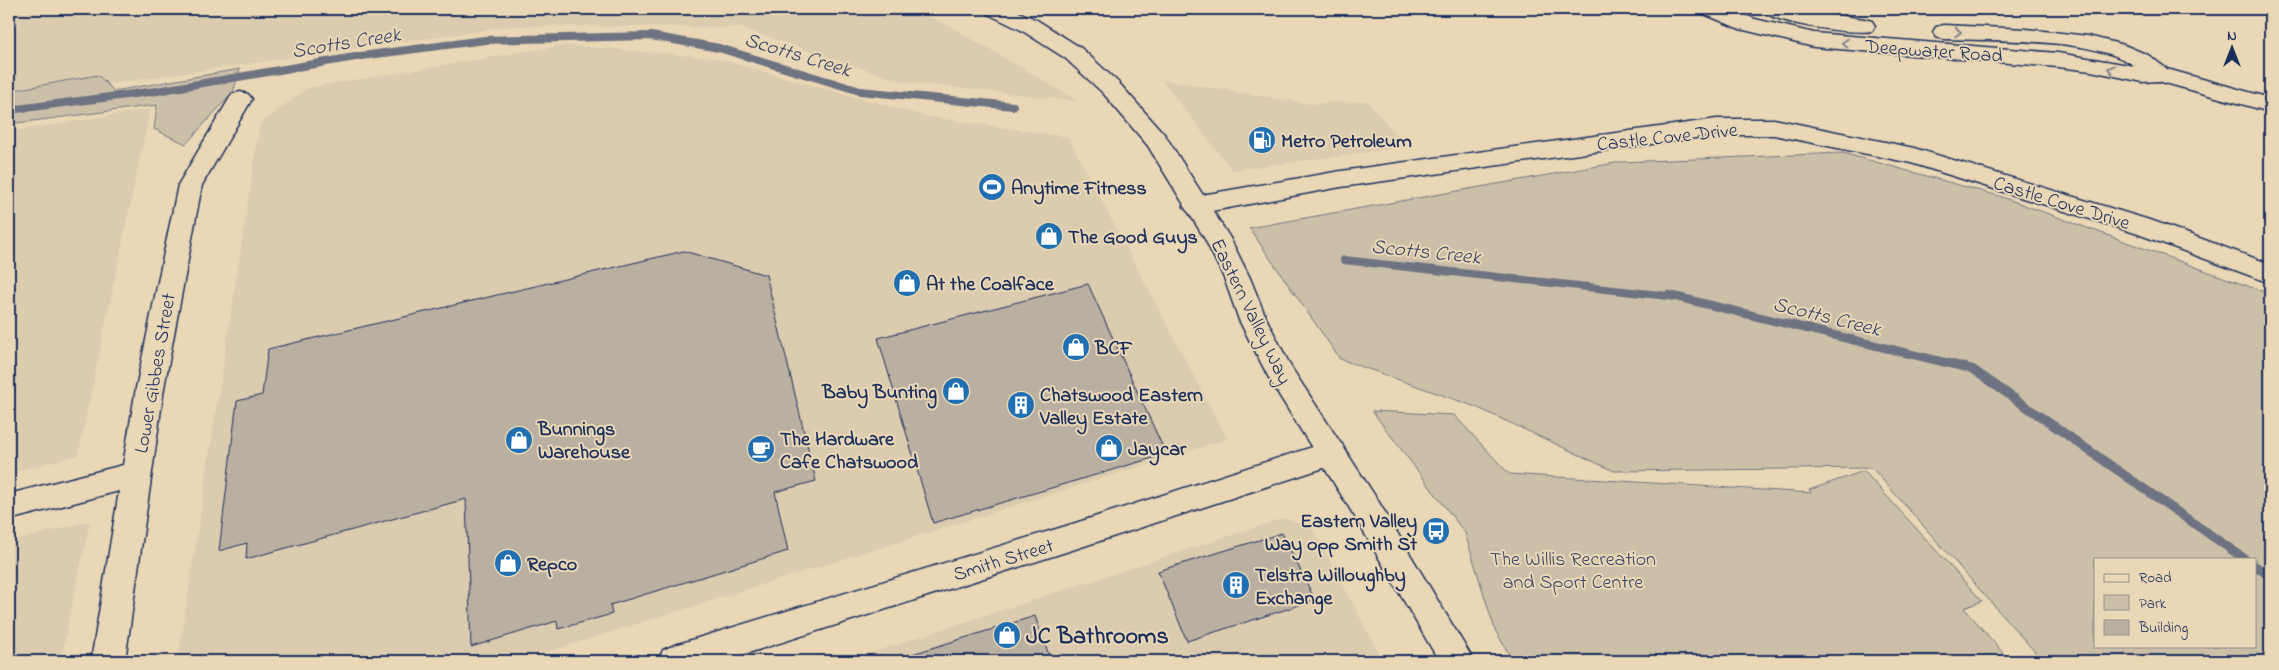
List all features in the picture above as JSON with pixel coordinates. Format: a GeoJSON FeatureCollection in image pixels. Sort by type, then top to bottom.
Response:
{"type":"FeatureCollection","features":[{"type":"Feature","properties":{"kind":"street","name":"Eastern Valley Way"},"geometry":{"type":"LineString","coordinates":[[996,9],[1029,25],[1073,53],[1111,88],[1157,141],[1217,238],[1237,278],[1253,320],[1282,374],[1366,508],[1456,661]]}},
{"type":"Feature","properties":{"kind":"street","name":"Deepwater Road"},"geometry":{"type":"LineString","coordinates":[[1712,9],[1748,24],[1814,40],[2092,64],[2143,76],[2159,74],[2270,105]]}},
{"type":"Feature","properties":{"kind":"street","name":"Deepwater Road"},"geometry":{"type":"LineString","coordinates":[[1772,9],[1785,14],[1829,22],[2090,43],[2124,52],[2149,63],[2159,74]]}},
{"type":"Feature","properties":{"kind":"street","name":"Lower Gibbes Street"},"geometry":{"type":"LineString","coordinates":[[108,661],[150,388],[190,185],[240,99]]}},
{"type":"Feature","properties":{"kind":"street","name":"Castle Cove Drive"},"geometry":{"type":"LineString","coordinates":[[1196,205],[1341,179],[1708,129],[1774,128],[1923,159],[2146,228],[2270,274]]}},
{"type":"Feature","properties":{"kind":"street","name":"Smith Street"},"geometry":{"type":"LineString","coordinates":[[674,661],[1075,537],[1331,453]]}},
{"type":"Feature","properties":{"kind":"street"},"geometry":{"type":"LineString","coordinates":[[9,507],[136,474]]}},
{"type":"Feature","properties":{"kind":"shaded area"},"geometry":{"type":"Polygon","coordinates":[[[9,9],[914,9],[953,28],[1078,101],[900,81],[739,27],[512,26],[92,86],[9,93],[9,9]]]}},
{"type":"Feature","properties":{"kind":"shaded area"},"geometry":{"type":"Polygon","coordinates":[[[565,45],[714,58],[923,116],[1068,137],[1227,439],[518,661],[178,661],[260,124],[307,88],[565,45]]]}},
{"type":"Feature","properties":{"kind":"shaded area"},"geometry":{"type":"Polygon","coordinates":[[[1162,80],[1311,104],[1367,101],[1406,147],[1232,170],[1162,80]]]}},
{"type":"Feature","properties":{"kind":"shaded area"},"geometry":{"type":"Polygon","coordinates":[[[150,109],[78,455],[9,473],[9,132],[150,109]]]}},
{"type":"Feature","properties":{"kind":"shaded area"},"geometry":{"type":"Polygon","coordinates":[[[1284,518],[1313,529],[1383,661],[847,661],[1284,518]]]}},
{"type":"Feature","properties":{"kind":"shaded area"},"geometry":{"type":"Polygon","coordinates":[[[90,521],[60,661],[9,661],[9,542],[90,521]]]}},
{"type":"Feature","properties":{"kind":"green space"},"geometry":{"type":"Polygon","coordinates":[[[240,69],[233,92],[186,144],[154,129],[157,105],[9,124],[9,91],[98,75],[114,91],[240,69]]]}},
{"type":"Feature","properties":{"kind":"green space"},"geometry":{"type":"Polygon","coordinates":[[[1843,153],[1999,196],[2270,294],[2270,661],[2043,661],[1872,468],[1614,471],[1476,407],[1340,359],[1249,228],[1621,162],[1843,153]]]}},
{"type":"Feature","properties":{"kind":"green space","name":"The Willis Recreation and Sport Centre"},"geometry":{"type":"Polygon","coordinates":[[[1372,411],[1454,415],[1509,474],[1811,493],[1809,490],[1864,471],[1982,601],[1964,608],[2010,661],[1513,661],[1495,630],[1465,533],[1372,411]]]}},
{"type":"Feature","properties":{"kind":"building","name":"Bunnings Warehouse"},"geometry":{"type":"Polygon","coordinates":[[[684,251],[766,275],[816,481],[775,492],[788,551],[610,605],[612,614],[558,629],[557,621],[471,647],[466,499],[246,559],[247,543],[219,551],[237,401],[262,395],[268,349],[684,251]]]}},
{"type":"Feature","properties":{"kind":"building","name":"Chatswood Eastern Valley Estate"},"geometry":{"type":"Polygon","coordinates":[[[1088,284],[1166,454],[933,523],[878,338],[1088,284]]]}},
{"type":"Feature","properties":{"kind":"building","name":"Telstra Willoughby Exchange"},"geometry":{"type":"Polygon","coordinates":[[[1282,533],[1315,600],[1187,641],[1158,571],[1282,533]]]}},
{"type":"Feature","properties":{"kind":"building","name":"JC Bathrooms"},"geometry":{"type":"Polygon","coordinates":[[[1035,616],[1051,661],[907,661],[906,656],[1035,616]]]}},
{"type":"Feature","properties":{"kind":"waterway","name":"Scotts Creek"},"geometry":{"type":"LineString","coordinates":[[9,110],[157,91],[361,56],[485,40],[651,36],[719,48],[860,91],[1013,106]]}},
{"type":"Feature","properties":{"kind":"waterway","name":"Scotts Creek"},"geometry":{"type":"LineString","coordinates":[[1344,260],[1677,297]]}},
{"type":"Feature","properties":{"kind":"waterway","name":"Scotts Creek"},"geometry":{"type":"LineString","coordinates":[[1669,295],[1972,369],[2244,558]]}},
{"type":"Feature","properties":{"kind":"waterway","name":"Scotts Creek"},"geometry":{"type":"LineString","coordinates":[[2256,567],[2270,576]]}},
{"type":"Feature","properties":{"kind":"place","name":"Metro Petroleum"},"geometry":{"type":"Point","coordinates":[1262,140]}},
{"type":"Feature","properties":{"kind":"place","name":"Anytime Fitness"},"geometry":{"type":"Point","coordinates":[992,187]}},
{"type":"Feature","properties":{"kind":"place","name":"The Good Guys"},"geometry":{"type":"Point","coordinates":[1049,236]}},
{"type":"Feature","properties":{"kind":"place","name":"At the Coalface"},"geometry":{"type":"Point","coordinates":[907,283]}},
{"type":"Feature","properties":{"kind":"place","name":"BCF"},"geometry":{"type":"Point","coordinates":[1076,347]}},
{"type":"Feature","properties":{"kind":"place","name":"Baby Bunting"},"geometry":{"type":"Point","coordinates":[956,391]}},
{"type":"Feature","properties":{"kind":"place","name":"Chatswood Eastern Valley Estate"},"geometry":{"type":"Point","coordinates":[1021,405]}},
{"type":"Feature","properties":{"kind":"place","name":"Bunnings Warehouse"},"geometry":{"type":"Point","coordinates":[519,440]}},
{"type":"Feature","properties":{"kind":"place","name":"Jaycar"},"geometry":{"type":"Point","coordinates":[1109,448]}},
{"type":"Feature","properties":{"kind":"place","name":"The Hardware Cafe Chatswood"},"geometry":{"type":"Point","coordinates":[761,449]}},
{"type":"Feature","properties":{"kind":"place","name":"Eastern Valley Way opp Smith St"},"geometry":{"type":"Point","coordinates":[1436,531]}},
{"type":"Feature","properties":{"kind":"place","name":"Repco"},"geometry":{"type":"Point","coordinates":[508,563]}},
{"type":"Feature","properties":{"kind":"place","name":"Telstra Willoughby Exchange"},"geometry":{"type":"Point","coordinates":[1236,585]}},
{"type":"Feature","properties":{"kind":"place","name":"JC Bathrooms"},"geometry":{"type":"Point","coordinates":[1007,635]}}]}
